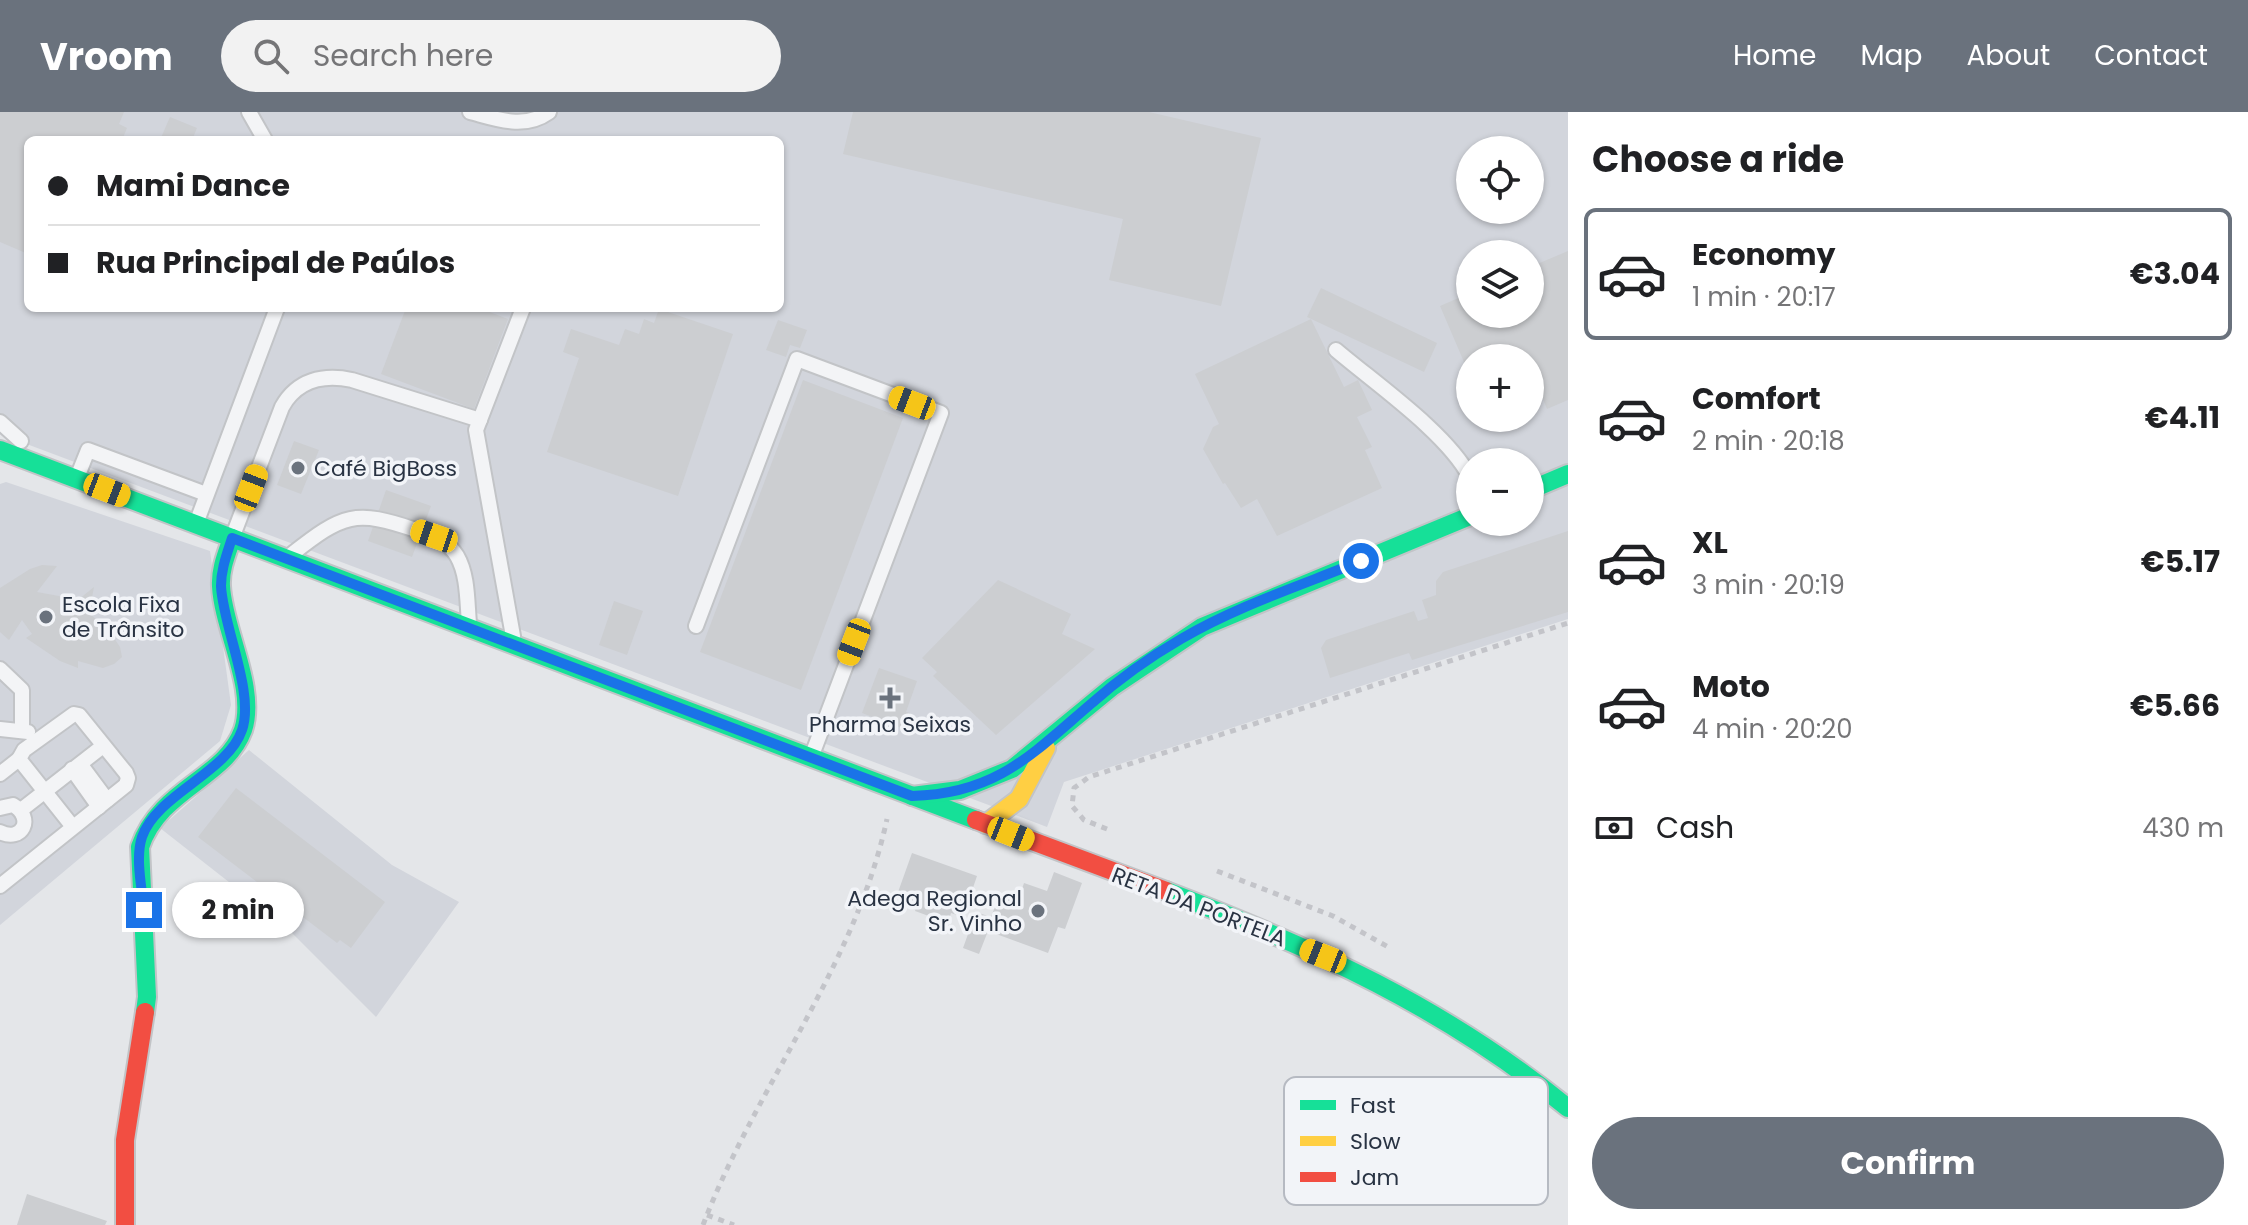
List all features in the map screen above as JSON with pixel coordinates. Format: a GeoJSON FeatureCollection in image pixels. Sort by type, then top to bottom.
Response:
{"type":"FeatureCollection","features":[{"type":"Feature","properties":{"kind":"main road","name":"RETA DA PORTELA"},"geometry":{"type":"LineString","coordinates":[[0,450],[1196,903],[1393,989],[1494,1051],[1528,1077]]}},
{"type":"Feature","properties":{"kind":"main road"},"geometry":{"type":"LineString","coordinates":[[1544,484],[1568,474]]}},
{"type":"Feature","properties":{"kind":"main road"},"geometry":{"type":"LineString","coordinates":[[986,824],[989,793],[996,782],[1112,687],[1202,627],[1456,522]]}},
{"type":"Feature","properties":{"kind":"main road"},"geometry":{"type":"LineString","coordinates":[[125,1225],[125,1140],[147,997],[140,847],[154,817],[227,753],[243,728],[245,701],[221,586],[223,564],[232,538]]}},
{"type":"Feature","properties":{"kind":"main road"},"geometry":{"type":"LineString","coordinates":[[986,824],[1019,799],[1043,752],[1059,733]]}},
{"type":"Feature","properties":{"kind":"main road"},"geometry":{"type":"LineString","coordinates":[[912,796],[960,790],[1012,769]]}},
{"type":"Feature","properties":{"kind":"main road"},"geometry":{"type":"LineString","coordinates":[[1032,774],[1031,817],[1035,844]]}},
{"type":"Feature","properties":{"kind":"main road","name":"RETA DA PORTELA"},"geometry":{"type":"LineString","coordinates":[[1548,1093],[1568,1108]]}},
{"type":"Feature","properties":{"kind":"lane"},"geometry":{"type":"LineString","coordinates":[[249,112],[263,136]]}},
{"type":"Feature","properties":{"kind":"lane"},"geometry":{"type":"LineString","coordinates":[[470,112],[520,123],[549,112]]}},
{"type":"Feature","properties":{"kind":"lane"},"geometry":{"type":"LineString","coordinates":[[196,524],[275,312]]}},
{"type":"Feature","properties":{"kind":"lane"},"geometry":{"type":"LineString","coordinates":[[515,644],[476,430],[521,312]]}},
{"type":"Feature","properties":{"kind":"lane"},"geometry":{"type":"LineString","coordinates":[[1336,350],[1442,440],[1456,456]]}},
{"type":"Feature","properties":{"kind":"lane"},"geometry":{"type":"LineString","coordinates":[[696,626],[797,359],[941,413],[811,757]]}},
{"type":"Feature","properties":{"kind":"lane"},"geometry":{"type":"LineString","coordinates":[[232,538],[282,407],[295,389],[308,382],[333,377],[352,380],[480,420]]}},
{"type":"Feature","properties":{"kind":"lane"},"geometry":{"type":"LineString","coordinates":[[0,422],[42,466]]}},
{"type":"Feature","properties":{"kind":"lane"},"geometry":{"type":"LineString","coordinates":[[77,479],[88,450],[206,494]]}},
{"type":"Feature","properties":{"kind":"lane"},"geometry":{"type":"LineString","coordinates":[[287,558],[324,531],[356,518],[380,518],[434,536],[445,542],[459,559],[465,583],[469,627]]}},
{"type":"Feature","properties":{"kind":"lane"},"geometry":{"type":"LineString","coordinates":[[0,669],[22,690],[22,731]]}},
{"type":"Feature","properties":{"kind":"lane"},"geometry":{"type":"LineString","coordinates":[[0,774],[19,759],[24,750],[74,714],[79,715],[130,784],[127,793],[0,893]]}},
{"type":"Feature","properties":{"kind":"lane"},"geometry":{"type":"LineString","coordinates":[[0,729],[30,732],[36,741]]}},
{"type":"Feature","properties":{"kind":"lane"},"geometry":{"type":"LineString","coordinates":[[21,810],[103,746]]}},
{"type":"Feature","properties":{"kind":"lane"},"geometry":{"type":"LineString","coordinates":[[19,759],[73,827]]}},
{"type":"Feature","properties":{"kind":"lane"},"geometry":{"type":"LineString","coordinates":[[76,767],[103,803]]}},
{"type":"Feature","properties":{"kind":"lane"},"geometry":{"type":"LineString","coordinates":[[0,886],[126,785],[128,778]]}},
{"type":"Feature","properties":{"kind":"lane"},"geometry":{"type":"LineString","coordinates":[[0,808],[13,805],[21,810],[25,819],[20,832],[11,836],[0,832]]}},
{"type":"Feature","properties":{"kind":"lane"},"geometry":{"type":"LineString","coordinates":[[20,832],[37,856]]}},
{"type":"Feature","properties":{"kind":"path"},"geometry":{"type":"LineString","coordinates":[[1120,834],[1084,820],[1074,811],[1072,794],[1083,780],[1568,623]]}},
{"type":"Feature","properties":{"kind":"path"},"geometry":{"type":"LineString","coordinates":[[703,1225],[736,1148],[810,1016],[849,934],[880,847],[893,788]]}},
{"type":"Feature","properties":{"kind":"path"},"geometry":{"type":"LineString","coordinates":[[1206,867],[1333,916],[1399,954]]}},
{"type":"Feature","properties":{"kind":"path"},"geometry":{"type":"LineString","coordinates":[[707,1215],[734,1225]]}},
{"type":"Feature","properties":{"kind":"shaded area"},"geometry":{"type":"Polygon","coordinates":[[[0,112],[1568,112],[1568,619],[1064,782],[1047,827],[0,434],[0,112]]]}},
{"type":"Feature","properties":{"kind":"shaded area","name":"Escola Fixa de Trânsito"},"geometry":{"type":"Polygon","coordinates":[[[6,482],[210,551],[231,705],[220,741],[0,925],[0,484],[6,482]]]}},
{"type":"Feature","properties":{"kind":"shaded area"},"geometry":{"type":"Polygon","coordinates":[[[249,750],[392,865],[459,902],[376,1017],[285,926],[160,828],[249,750]]]}},
{"type":"Feature","properties":{"kind":"building"},"geometry":{"type":"Polygon","coordinates":[[[0,112],[124,112],[119,124],[127,128],[124,136],[24,136],[24,252],[0,242],[0,112]]]}},
{"type":"Feature","properties":{"kind":"building"},"geometry":{"type":"Polygon","coordinates":[[[853,112],[1149,112],[1261,138],[1221,306],[1109,280],[1123,219],[843,154],[853,112]]]}},
{"type":"Feature","properties":{"kind":"building"},"geometry":{"type":"Polygon","coordinates":[[[170,117],[197,128],[194,136],[162,136],[170,117]]]}},
{"type":"Feature","properties":{"kind":"building"},"geometry":{"type":"Polygon","coordinates":[[[1568,251],[1568,400],[1547,409],[1544,402],[1544,344],[1456,344],[1440,306],[1456,299],[1456,328],[1544,328],[1544,261],[1568,251]]]}},
{"type":"Feature","properties":{"kind":"building"},"geometry":{"type":"Polygon","coordinates":[[[1321,288],[1437,343],[1424,372],[1307,317],[1321,288]]]}},
{"type":"Feature","properties":{"kind":"building"},"geometry":{"type":"Polygon","coordinates":[[[404,312],[490,312],[508,319],[474,409],[381,374],[404,312]]]}},
{"type":"Feature","properties":{"kind":"building"},"geometry":{"type":"Polygon","coordinates":[[[658,312],[668,312],[733,334],[678,496],[547,452],[579,358],[563,352],[571,329],[619,345],[625,329],[639,334],[644,319],[654,323],[658,312]]]}},
{"type":"Feature","properties":{"kind":"building"},"geometry":{"type":"Polygon","coordinates":[[[1311,319],[1344,387],[1358,380],[1372,410],[1357,417],[1372,447],[1365,450],[1382,488],[1277,536],[1257,499],[1241,508],[1203,449],[1213,427],[1219,424],[1195,374],[1311,319]]]}},
{"type":"Feature","properties":{"kind":"building"},"geometry":{"type":"Polygon","coordinates":[[[778,320],[807,330],[800,348],[790,345],[786,357],[766,350],[778,320]]]}},
{"type":"Feature","properties":{"kind":"building"},"geometry":{"type":"Polygon","coordinates":[[[803,380],[903,418],[801,690],[700,652],[803,380]]]}},
{"type":"Feature","properties":{"kind":"building"},"geometry":{"type":"Polygon","coordinates":[[[294,441],[319,450],[301,494],[277,485],[294,441]]]}},
{"type":"Feature","properties":{"kind":"building"},"geometry":{"type":"Polygon","coordinates":[[[386,490],[431,506],[412,557],[368,541],[386,490]]]}},
{"type":"Feature","properties":{"kind":"building"},"geometry":{"type":"Polygon","coordinates":[[[1568,531],[1568,612],[1412,660],[1409,653],[1330,678],[1321,648],[1326,640],[1414,611],[1418,621],[1428,618],[1422,600],[1436,595],[1436,581],[1443,572],[1568,531]]]}},
{"type":"Feature","properties":{"kind":"building","name":"Escola Fixa de Trânsito"},"geometry":{"type":"Polygon","coordinates":[[[42,565],[57,566],[37,592],[59,596],[73,604],[94,587],[89,613],[110,632],[120,647],[122,657],[114,664],[103,668],[78,661],[78,668],[60,661],[26,638],[32,634],[22,620],[9,640],[0,632],[0,588],[42,565]]]}},
{"type":"Feature","properties":{"kind":"building"},"geometry":{"type":"Polygon","coordinates":[[[998,580],[1071,614],[1062,634],[1095,649],[996,735],[933,676],[937,672],[922,658],[998,580]]]}},
{"type":"Feature","properties":{"kind":"building"},"geometry":{"type":"Polygon","coordinates":[[[614,601],[643,611],[627,655],[599,645],[614,601]]]}},
{"type":"Feature","properties":{"kind":"building"},"geometry":{"type":"Polygon","coordinates":[[[879,668],[917,681],[906,712],[910,713],[904,729],[862,713],[879,668]]]}},
{"type":"Feature","properties":{"kind":"building"},"geometry":{"type":"Polygon","coordinates":[[[236,788],[385,902],[351,948],[340,940],[337,943],[198,837],[236,788]]]}},
{"type":"Feature","properties":{"kind":"building"},"geometry":{"type":"Polygon","coordinates":[[[912,853],[977,876],[963,917],[951,913],[948,923],[915,911],[918,902],[897,895],[912,853]]]}},
{"type":"Feature","properties":{"kind":"building"},"geometry":{"type":"Polygon","coordinates":[[[1054,872],[1082,883],[1065,929],[1058,927],[1048,953],[988,931],[979,954],[963,948],[976,912],[991,917],[1000,894],[1018,901],[1024,883],[1047,891],[1054,872]]]}},
{"type":"Feature","properties":{"kind":"building"},"geometry":{"type":"Polygon","coordinates":[[[27,1194],[107,1221],[105,1225],[17,1225],[27,1194]]]}},
{"type":"Feature","properties":{"kind":"traffic: fast"},"geometry":{"type":"LineString","coordinates":[[0,450],[976,820]]}},
{"type":"Feature","properties":{"kind":"traffic: fast"},"geometry":{"type":"LineString","coordinates":[[1544,484],[1568,474]]}},
{"type":"Feature","properties":{"kind":"traffic: fast"},"geometry":{"type":"LineString","coordinates":[[912,796],[960,790],[1012,769],[1112,687],[1202,627],[1456,522]]}},
{"type":"Feature","properties":{"kind":"traffic: fast"},"geometry":{"type":"LineString","coordinates":[[145,1012],[147,997],[140,847],[149,827],[162,811],[222,761],[234,747],[243,730],[246,714],[243,677],[221,586],[232,538]]}},
{"type":"Feature","properties":{"kind":"traffic: fast"},"geometry":{"type":"LineString","coordinates":[[1166,891],[1273,934],[1376,983],[1426,1010],[1528,1077]]}},
{"type":"Feature","properties":{"kind":"traffic: fast"},"geometry":{"type":"LineString","coordinates":[[1548,1092],[1568,1108]]}},
{"type":"Feature","properties":{"kind":"traffic: slow"},"geometry":{"type":"LineString","coordinates":[[986,824],[1019,799],[1046,748]]}},
{"type":"Feature","properties":{"kind":"traffic: jam"},"geometry":{"type":"LineString","coordinates":[[976,820],[1166,891]]}},
{"type":"Feature","properties":{"kind":"traffic: jam"},"geometry":{"type":"LineString","coordinates":[[125,1225],[125,1140],[145,1012]]}},
{"type":"Feature","properties":{"kind":"place","name":"Café BigBoss"},"geometry":{"type":"Point","coordinates":[298,468]}},
{"type":"Feature","properties":{"kind":"place","name":"Escola Fixa de Trânsito"},"geometry":{"type":"Point","coordinates":[46,617]}},
{"type":"Feature","properties":{"kind":"place","name":"Pharma Seixas"},"geometry":{"type":"Point","coordinates":[890,698]}},
{"type":"Feature","properties":{"kind":"place","name":"Adega Regional Sr. Vinho"},"geometry":{"type":"Point","coordinates":[1038,911]}},
{"type":"Feature","properties":{"kind":"route"},"geometry":{"type":"LineString","coordinates":[[144,910],[140,847],[147,826],[227,753],[243,728],[245,701],[221,586],[223,564],[232,538],[912,796],[960,790],[1012,769],[1112,687],[1180,640],[1202,627],[1361,561]]}}]}
